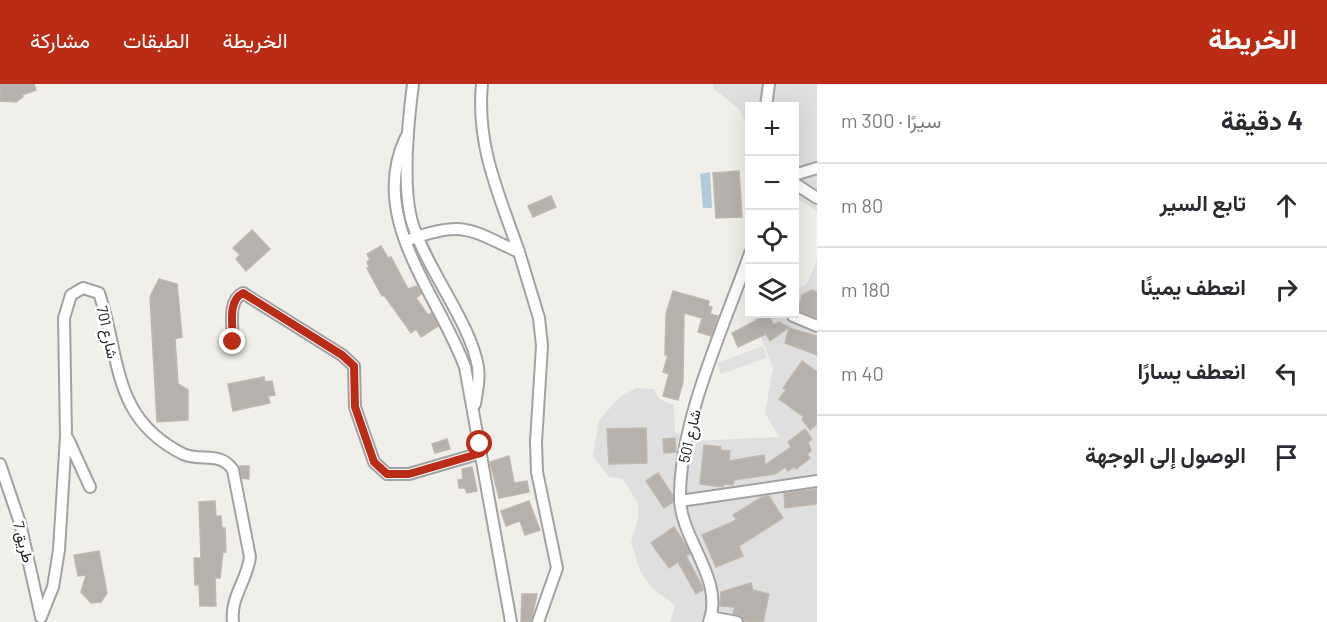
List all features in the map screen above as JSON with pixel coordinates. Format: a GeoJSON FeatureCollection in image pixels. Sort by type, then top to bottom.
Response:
{"type":"FeatureCollection","features":[{"type":"Feature","properties":{"kind":"street"},"geometry":{"type":"LineString","coordinates":[[413,84],[406,137],[409,204],[417,237],[428,264],[467,337],[477,364],[479,379],[474,410]]}},
{"type":"Feature","properties":{"kind":"street"},"geometry":{"type":"LineString","coordinates":[[482,84],[480,124],[484,153],[519,252],[539,318],[542,346],[536,442],[537,472],[557,568],[538,622]]}},
{"type":"Feature","properties":{"kind":"street"},"geometry":{"type":"LineString","coordinates":[[767,102],[769,84]]}},
{"type":"Feature","properties":{"kind":"street"},"geometry":{"type":"LineString","coordinates":[[406,137],[396,158],[396,205],[405,241],[417,270],[456,342],[465,367],[511,622]]}},
{"type":"Feature","properties":{"kind":"street"},"geometry":{"type":"LineString","coordinates":[[799,174],[817,168]]}},
{"type":"Feature","properties":{"kind":"street"},"geometry":{"type":"LineString","coordinates":[[799,186],[817,198]]}},
{"type":"Feature","properties":{"kind":"street"},"geometry":{"type":"LineString","coordinates":[[405,241],[444,228],[459,228],[519,252]]}},
{"type":"Feature","properties":{"kind":"street","name":"شارع 501"},"geometry":{"type":"LineString","coordinates":[[710,619],[710,587],[682,518],[680,501],[682,467],[690,423],[746,264]]}},
{"type":"Feature","properties":{"kind":"street","name":"شارع 701"},"geometry":{"type":"LineString","coordinates":[[42,620],[56,571],[66,436],[64,318],[71,295],[76,290],[89,288],[99,293],[118,375],[132,410],[140,421],[183,453],[193,458],[220,458],[228,462],[233,470],[250,557],[249,567],[232,604],[233,622]]}},
{"type":"Feature","properties":{"kind":"street"},"geometry":{"type":"LineString","coordinates":[[233,342],[232,307],[235,300],[243,293],[342,355],[354,366],[355,407],[374,462],[387,474],[409,474],[481,453]]}},
{"type":"Feature","properties":{"kind":"street"},"geometry":{"type":"LineString","coordinates":[[798,318],[817,326]]}},
{"type":"Feature","properties":{"kind":"street"},"geometry":{"type":"LineString","coordinates":[[66,436],[90,487]]}},
{"type":"Feature","properties":{"kind":"street","name":"طريق 7"},"geometry":{"type":"LineString","coordinates":[[0,464],[20,523],[42,620]]}},
{"type":"Feature","properties":{"kind":"street"},"geometry":{"type":"LineString","coordinates":[[680,501],[817,481]]}},
{"type":"Feature","properties":{"kind":"street"},"geometry":{"type":"LineString","coordinates":[[710,619],[737,622]]}},
{"type":"Feature","properties":{"kind":"shaded area"},"geometry":{"type":"Polygon","coordinates":[[[713,84],[817,84],[817,211],[799,200],[799,102],[745,102],[745,122],[739,109],[713,88],[713,84]]]}},
{"type":"Feature","properties":{"kind":"shaded area"},"geometry":{"type":"Polygon","coordinates":[[[817,261],[817,622],[670,622],[675,605],[652,588],[640,571],[631,542],[638,519],[638,504],[623,479],[609,477],[593,457],[599,420],[620,397],[636,388],[654,389],[659,399],[674,405],[675,432],[690,441],[779,437],[765,413],[773,368],[754,318],[799,318],[799,288],[806,285],[817,261]]]}},
{"type":"Feature","properties":{"kind":"shaded area"},"geometry":{"type":"Polygon","coordinates":[[[763,346],[767,358],[721,374],[717,363],[763,346]]]}},
{"type":"Feature","properties":{"kind":"water"},"geometry":{"type":"Polygon","coordinates":[[[710,172],[712,208],[703,208],[700,174],[710,172]]]}},
{"type":"Feature","properties":{"kind":"building"},"geometry":{"type":"Polygon","coordinates":[[[0,84],[34,84],[36,90],[22,95],[23,97],[16,102],[0,101],[0,84]]]}},
{"type":"Feature","properties":{"kind":"building"},"geometry":{"type":"Polygon","coordinates":[[[739,171],[742,217],[716,218],[713,173],[739,171]]]}},
{"type":"Feature","properties":{"kind":"building"},"geometry":{"type":"Polygon","coordinates":[[[551,196],[556,207],[533,217],[528,206],[551,196]]]}},
{"type":"Feature","properties":{"kind":"building"},"geometry":{"type":"Polygon","coordinates":[[[252,230],[270,249],[246,271],[236,259],[240,255],[233,248],[252,230]]]}},
{"type":"Feature","properties":{"kind":"building"},"geometry":{"type":"Polygon","coordinates":[[[381,246],[388,258],[391,257],[408,289],[417,286],[421,294],[416,298],[428,315],[431,313],[438,326],[421,337],[416,329],[411,333],[384,295],[382,296],[367,268],[369,267],[367,262],[370,260],[367,254],[381,246]]]}},
{"type":"Feature","properties":{"kind":"building"},"geometry":{"type":"Polygon","coordinates":[[[159,279],[177,284],[182,337],[175,339],[178,384],[188,390],[188,420],[157,422],[150,297],[159,279]]]}},
{"type":"Feature","properties":{"kind":"building"},"geometry":{"type":"Polygon","coordinates":[[[812,290],[817,292],[817,318],[799,310],[802,295],[812,290]]]}},
{"type":"Feature","properties":{"kind":"building"},"geometry":{"type":"Polygon","coordinates":[[[673,291],[709,301],[708,306],[712,307],[710,314],[718,316],[711,336],[698,332],[702,318],[684,313],[683,382],[678,400],[663,396],[669,374],[663,372],[668,355],[665,355],[666,314],[673,291]]]}},
{"type":"Feature","properties":{"kind":"building"},"geometry":{"type":"Polygon","coordinates":[[[760,318],[770,318],[774,325],[779,322],[789,327],[770,341],[766,334],[738,347],[732,333],[760,318]]]}},
{"type":"Feature","properties":{"kind":"building"},"geometry":{"type":"Polygon","coordinates":[[[789,328],[817,336],[817,355],[785,343],[789,328]]]}},
{"type":"Feature","properties":{"kind":"building"},"geometry":{"type":"Polygon","coordinates":[[[802,361],[817,372],[817,424],[810,430],[802,419],[804,417],[779,399],[786,390],[783,388],[802,361]]]}},
{"type":"Feature","properties":{"kind":"building"},"geometry":{"type":"Polygon","coordinates":[[[264,377],[265,382],[272,381],[275,395],[268,396],[270,403],[233,411],[228,384],[264,377]]]}},
{"type":"Feature","properties":{"kind":"building"},"geometry":{"type":"Polygon","coordinates":[[[646,428],[647,463],[609,464],[607,429],[646,428]]]}},
{"type":"Feature","properties":{"kind":"building"},"geometry":{"type":"Polygon","coordinates":[[[805,429],[812,439],[808,442],[811,451],[807,454],[810,458],[796,469],[794,467],[788,471],[785,467],[775,474],[734,480],[733,485],[724,484],[723,487],[700,484],[704,445],[721,447],[720,450],[730,451],[729,461],[764,455],[765,465],[791,447],[788,442],[805,429]]]}},
{"type":"Feature","properties":{"kind":"building"},"geometry":{"type":"Polygon","coordinates":[[[675,438],[676,452],[664,453],[663,439],[675,438]]]}},
{"type":"Feature","properties":{"kind":"building"},"geometry":{"type":"Polygon","coordinates":[[[447,439],[450,449],[435,453],[432,444],[447,439]]]}},
{"type":"Feature","properties":{"kind":"building"},"geometry":{"type":"Polygon","coordinates":[[[509,456],[514,483],[527,481],[529,492],[499,498],[490,462],[509,456]]]}},
{"type":"Feature","properties":{"kind":"building"},"geometry":{"type":"Polygon","coordinates":[[[240,466],[249,466],[249,479],[242,478],[240,466]]]}},
{"type":"Feature","properties":{"kind":"building"},"geometry":{"type":"Polygon","coordinates":[[[472,467],[477,491],[467,493],[465,488],[459,488],[458,480],[463,479],[462,469],[472,467]]]}},
{"type":"Feature","properties":{"kind":"building"},"geometry":{"type":"Polygon","coordinates":[[[658,473],[673,496],[673,502],[664,508],[646,481],[658,473]]]}},
{"type":"Feature","properties":{"kind":"building"},"geometry":{"type":"Polygon","coordinates":[[[817,489],[817,504],[785,508],[784,493],[817,489]]]}},
{"type":"Feature","properties":{"kind":"building"},"geometry":{"type":"Polygon","coordinates":[[[769,496],[783,518],[739,546],[743,556],[716,567],[702,535],[737,520],[733,515],[762,497],[769,496]]]}},
{"type":"Feature","properties":{"kind":"building"},"geometry":{"type":"Polygon","coordinates":[[[215,501],[216,516],[221,516],[222,528],[225,528],[226,552],[223,552],[220,578],[215,578],[216,606],[200,606],[199,585],[195,585],[194,558],[201,558],[199,502],[215,501]]]}},
{"type":"Feature","properties":{"kind":"building"},"geometry":{"type":"Polygon","coordinates":[[[529,501],[540,530],[525,535],[520,521],[506,526],[501,511],[529,501]]]}},
{"type":"Feature","properties":{"kind":"building"},"geometry":{"type":"Polygon","coordinates":[[[674,527],[686,545],[690,554],[686,556],[702,586],[703,590],[696,594],[678,562],[669,568],[651,543],[674,527]]]}},
{"type":"Feature","properties":{"kind":"building"},"geometry":{"type":"Polygon","coordinates":[[[99,551],[107,593],[101,602],[91,603],[81,592],[86,575],[78,576],[74,555],[99,551]]]}},
{"type":"Feature","properties":{"kind":"building"},"geometry":{"type":"Polygon","coordinates":[[[751,583],[753,590],[769,594],[763,622],[744,621],[741,616],[733,614],[735,607],[720,606],[721,592],[751,583]]]}},
{"type":"Feature","properties":{"kind":"building"},"geometry":{"type":"Polygon","coordinates":[[[522,594],[537,594],[531,622],[521,622],[522,594]]]}},
{"type":"Feature","properties":{"kind":"route"},"geometry":{"type":"LineString","coordinates":[[233,342],[232,307],[235,300],[243,293],[261,302],[342,355],[354,366],[355,407],[374,462],[387,474],[409,474],[481,453],[480,444]]}}]}
